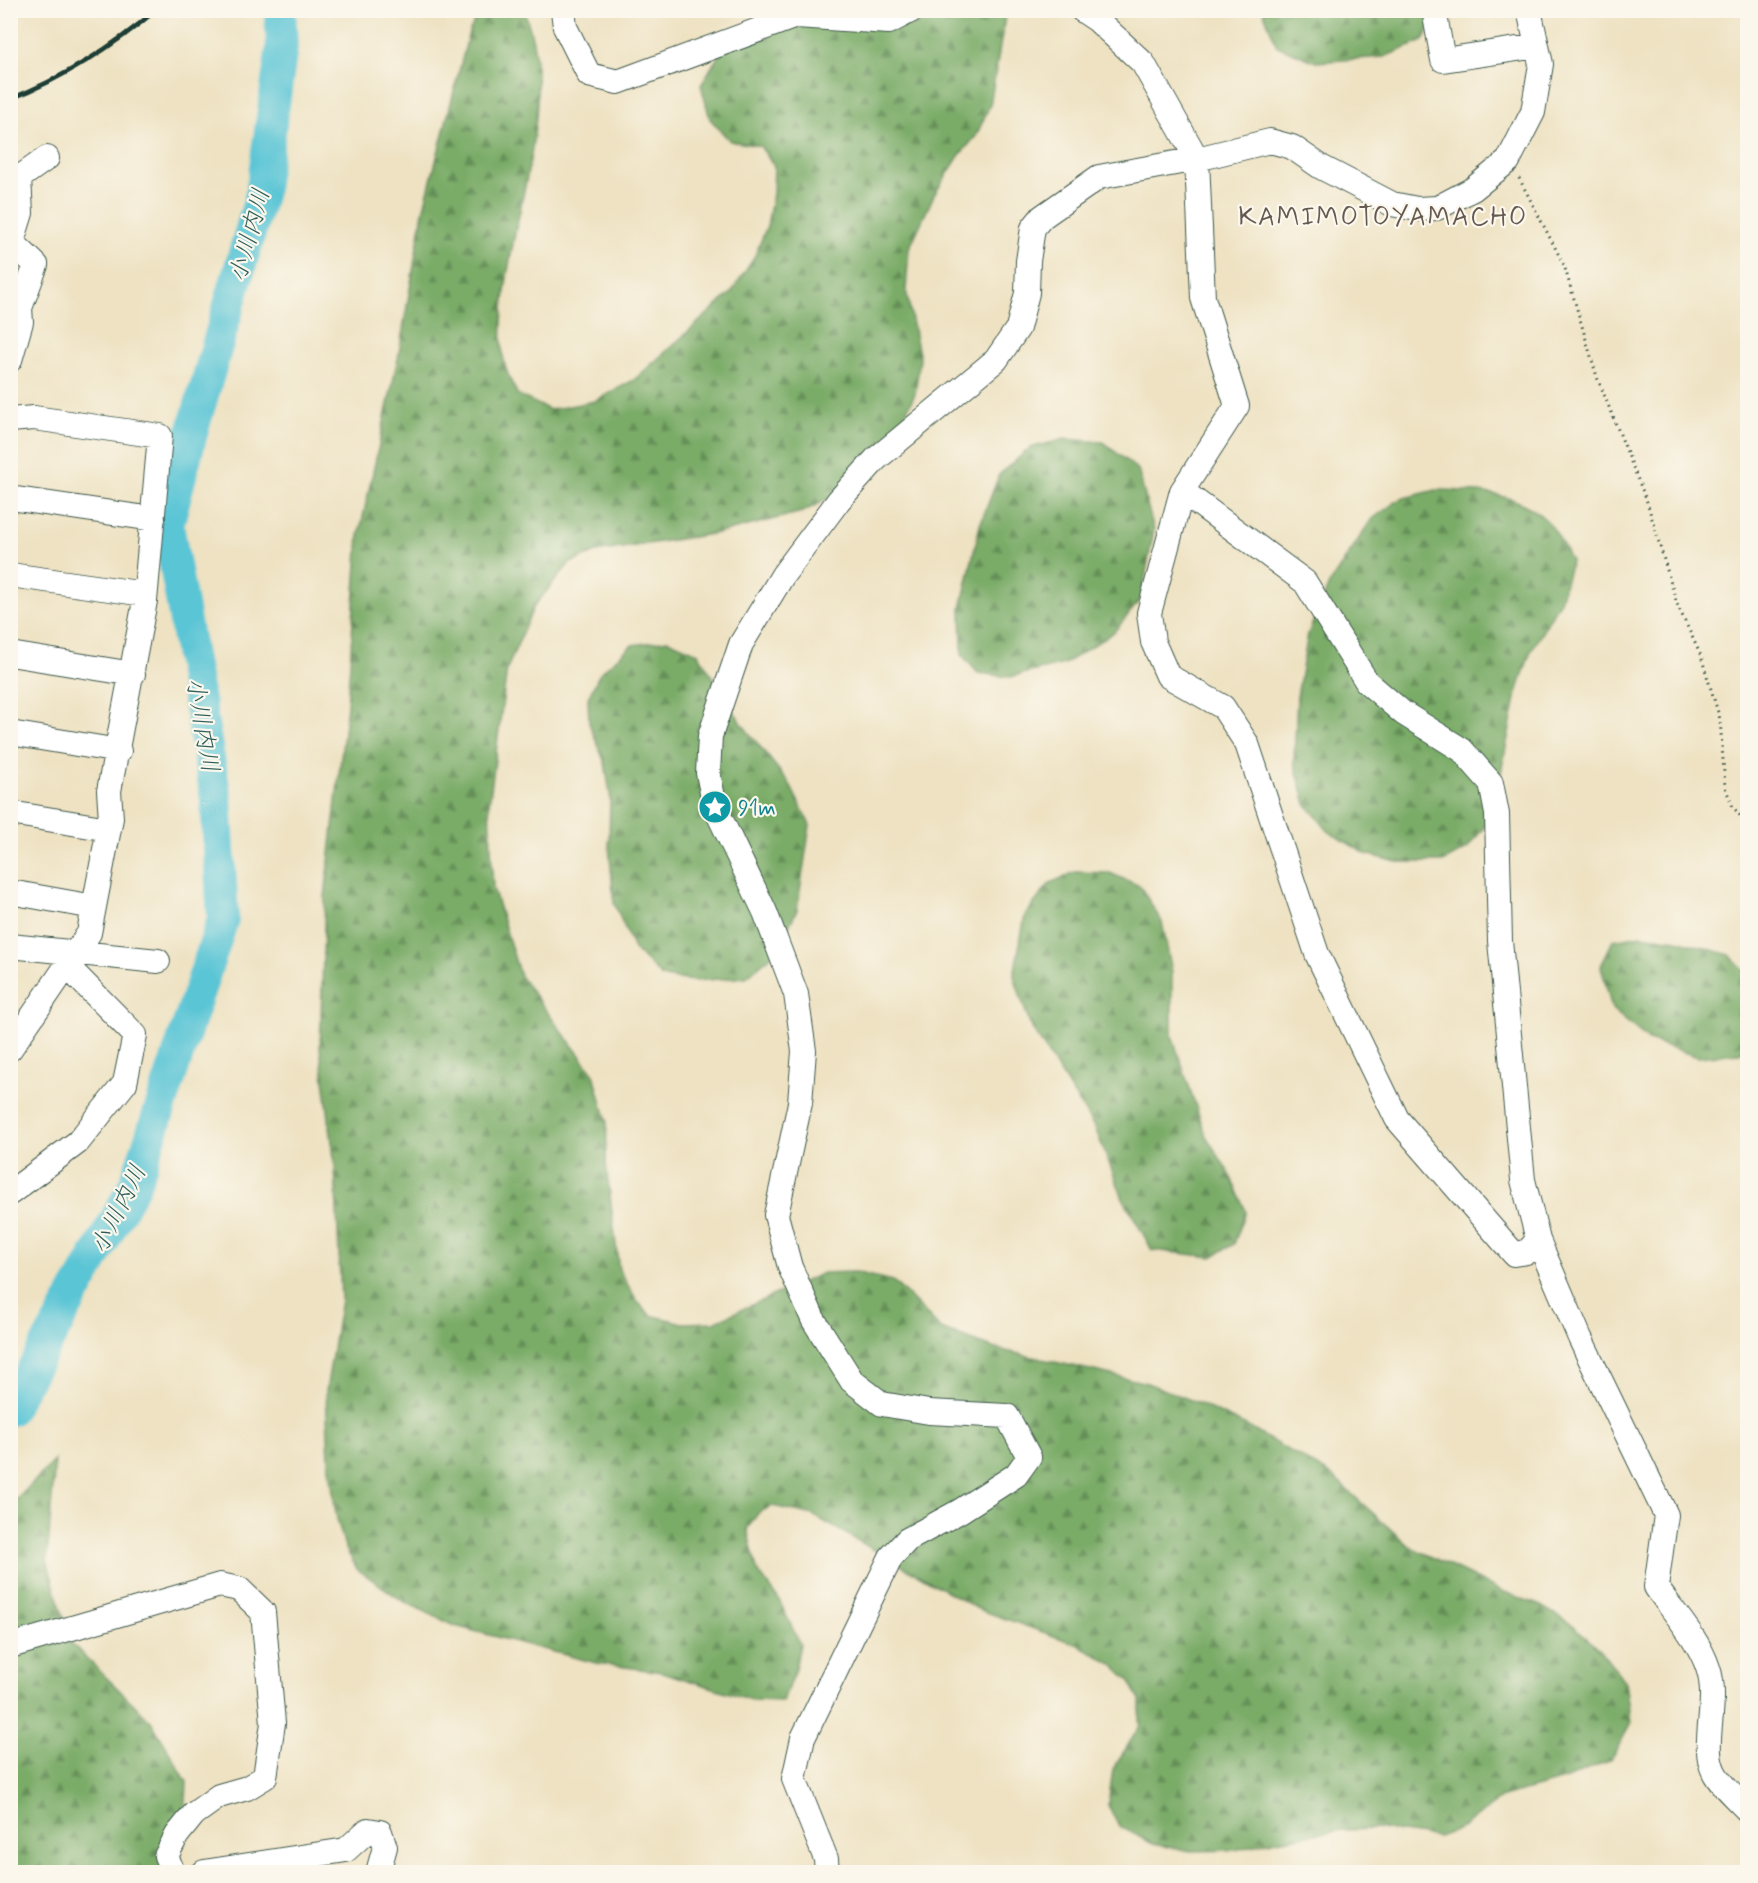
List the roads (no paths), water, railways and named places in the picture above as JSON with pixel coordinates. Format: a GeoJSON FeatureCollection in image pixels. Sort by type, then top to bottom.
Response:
{"type":"FeatureCollection","features":[{"type":"Feature","properties":{"kind":"street"},"geometry":{"type":"LineString","coordinates":[[563,10],[565,27],[589,75],[618,82],[796,16],[889,22],[912,10]]}},
{"type":"Feature","properties":{"kind":"street"},"geometry":{"type":"LineString","coordinates":[[1082,10],[1097,20],[1143,63],[1197,159],[1203,298],[1237,406],[1182,491],[1149,613],[1153,642],[1160,661],[1168,676],[1223,707],[1247,744],[1317,954],[1397,1119],[1514,1254],[1527,1252],[1538,1240]]}},
{"type":"Feature","properties":{"kind":"street"},"geometry":{"type":"LineString","coordinates":[[1434,10],[1443,60],[1537,46]]}},
{"type":"Feature","properties":{"kind":"street"},"geometry":{"type":"LineString","coordinates":[[827,1872],[826,1859],[794,1779],[803,1738],[854,1632],[891,1557],[907,1540],[960,1511],[1016,1475],[1029,1457],[1007,1416],[929,1412],[882,1404],[852,1381],[813,1319],[790,1267],[776,1215],[800,1103],[804,1052],[796,994],[765,912],[715,807],[708,773],[710,736],[741,644],[783,575],[832,509],[876,459],[996,360],[1018,328],[1028,293],[1028,261],[1033,228],[1042,217],[1099,177],[1197,159],[1270,141],[1292,147],[1321,167],[1392,204],[1417,209],[1437,208],[1473,189],[1508,161],[1533,112],[1542,64],[1529,10]]}},
{"type":"Feature","properties":{"kind":"street"},"geometry":{"type":"LineString","coordinates":[[10,360],[21,322],[20,308],[36,265],[12,242],[21,213],[19,178],[47,158]]}},
{"type":"Feature","properties":{"kind":"street"},"geometry":{"type":"LineString","coordinates":[[10,420],[33,418],[160,436],[146,594],[133,674],[109,791],[110,829],[89,933],[10,1049]]}},
{"type":"Feature","properties":{"kind":"street"},"geometry":{"type":"LineString","coordinates":[[1182,491],[1305,582],[1368,682],[1403,713],[1462,750],[1491,783],[1497,814],[1500,941],[1523,1180],[1538,1240],[1580,1338],[1666,1515],[1656,1587],[1693,1638],[1709,1668],[1714,1699],[1709,1754],[1714,1773],[1748,1811]]}},
{"type":"Feature","properties":{"kind":"street"},"geometry":{"type":"LineString","coordinates":[[10,498],[153,519]]}},
{"type":"Feature","properties":{"kind":"street"},"geometry":{"type":"LineString","coordinates":[[10,575],[146,594]]}},
{"type":"Feature","properties":{"kind":"street"},"geometry":{"type":"LineString","coordinates":[[10,654],[133,674]]}},
{"type":"Feature","properties":{"kind":"street"},"geometry":{"type":"LineString","coordinates":[[10,734],[118,751]]}},
{"type":"Feature","properties":{"kind":"street"},"geometry":{"type":"LineString","coordinates":[[10,813],[110,829]]}},
{"type":"Feature","properties":{"kind":"street"},"geometry":{"type":"LineString","coordinates":[[10,892],[94,907]]}},
{"type":"Feature","properties":{"kind":"street"},"geometry":{"type":"LineString","coordinates":[[10,946],[71,960],[119,955],[158,961]]}},
{"type":"Feature","properties":{"kind":"street"},"geometry":{"type":"LineString","coordinates":[[10,1193],[78,1142],[124,1083],[135,1035],[71,960]]}},
{"type":"Feature","properties":{"kind":"street"},"geometry":{"type":"LineString","coordinates":[[10,1646],[220,1585],[238,1589],[263,1612],[273,1723],[265,1777],[247,1788],[219,1796],[194,1814],[177,1835],[166,1856],[173,1872]]}},
{"type":"Feature","properties":{"kind":"street"},"geometry":{"type":"LineString","coordinates":[[204,1872],[346,1850],[368,1830],[380,1832],[385,1847],[378,1872]]}},
{"type":"Feature","properties":{"kind":"waterway","name":"小川内川"},"geometry":{"type":"LineString","coordinates":[[10,1410],[135,1184],[223,919],[216,798],[168,525],[193,429],[261,195],[282,47],[280,10]]}},
{"type":"Feature","properties":{"kind":"railway"},"geometry":{"type":"LineString","coordinates":[[10,99],[68,72],[123,36],[156,10]]}},
{"type":"Feature","properties":{"kind":"place","name":"91m"},"geometry":{"type":"Point","coordinates":[715,807]}},
{"type":"Feature","properties":{"kind":"district","name":"KAMIMOTOYAMACHO"},"geometry":{"type":"Point","coordinates":[1383,216]}}]}
